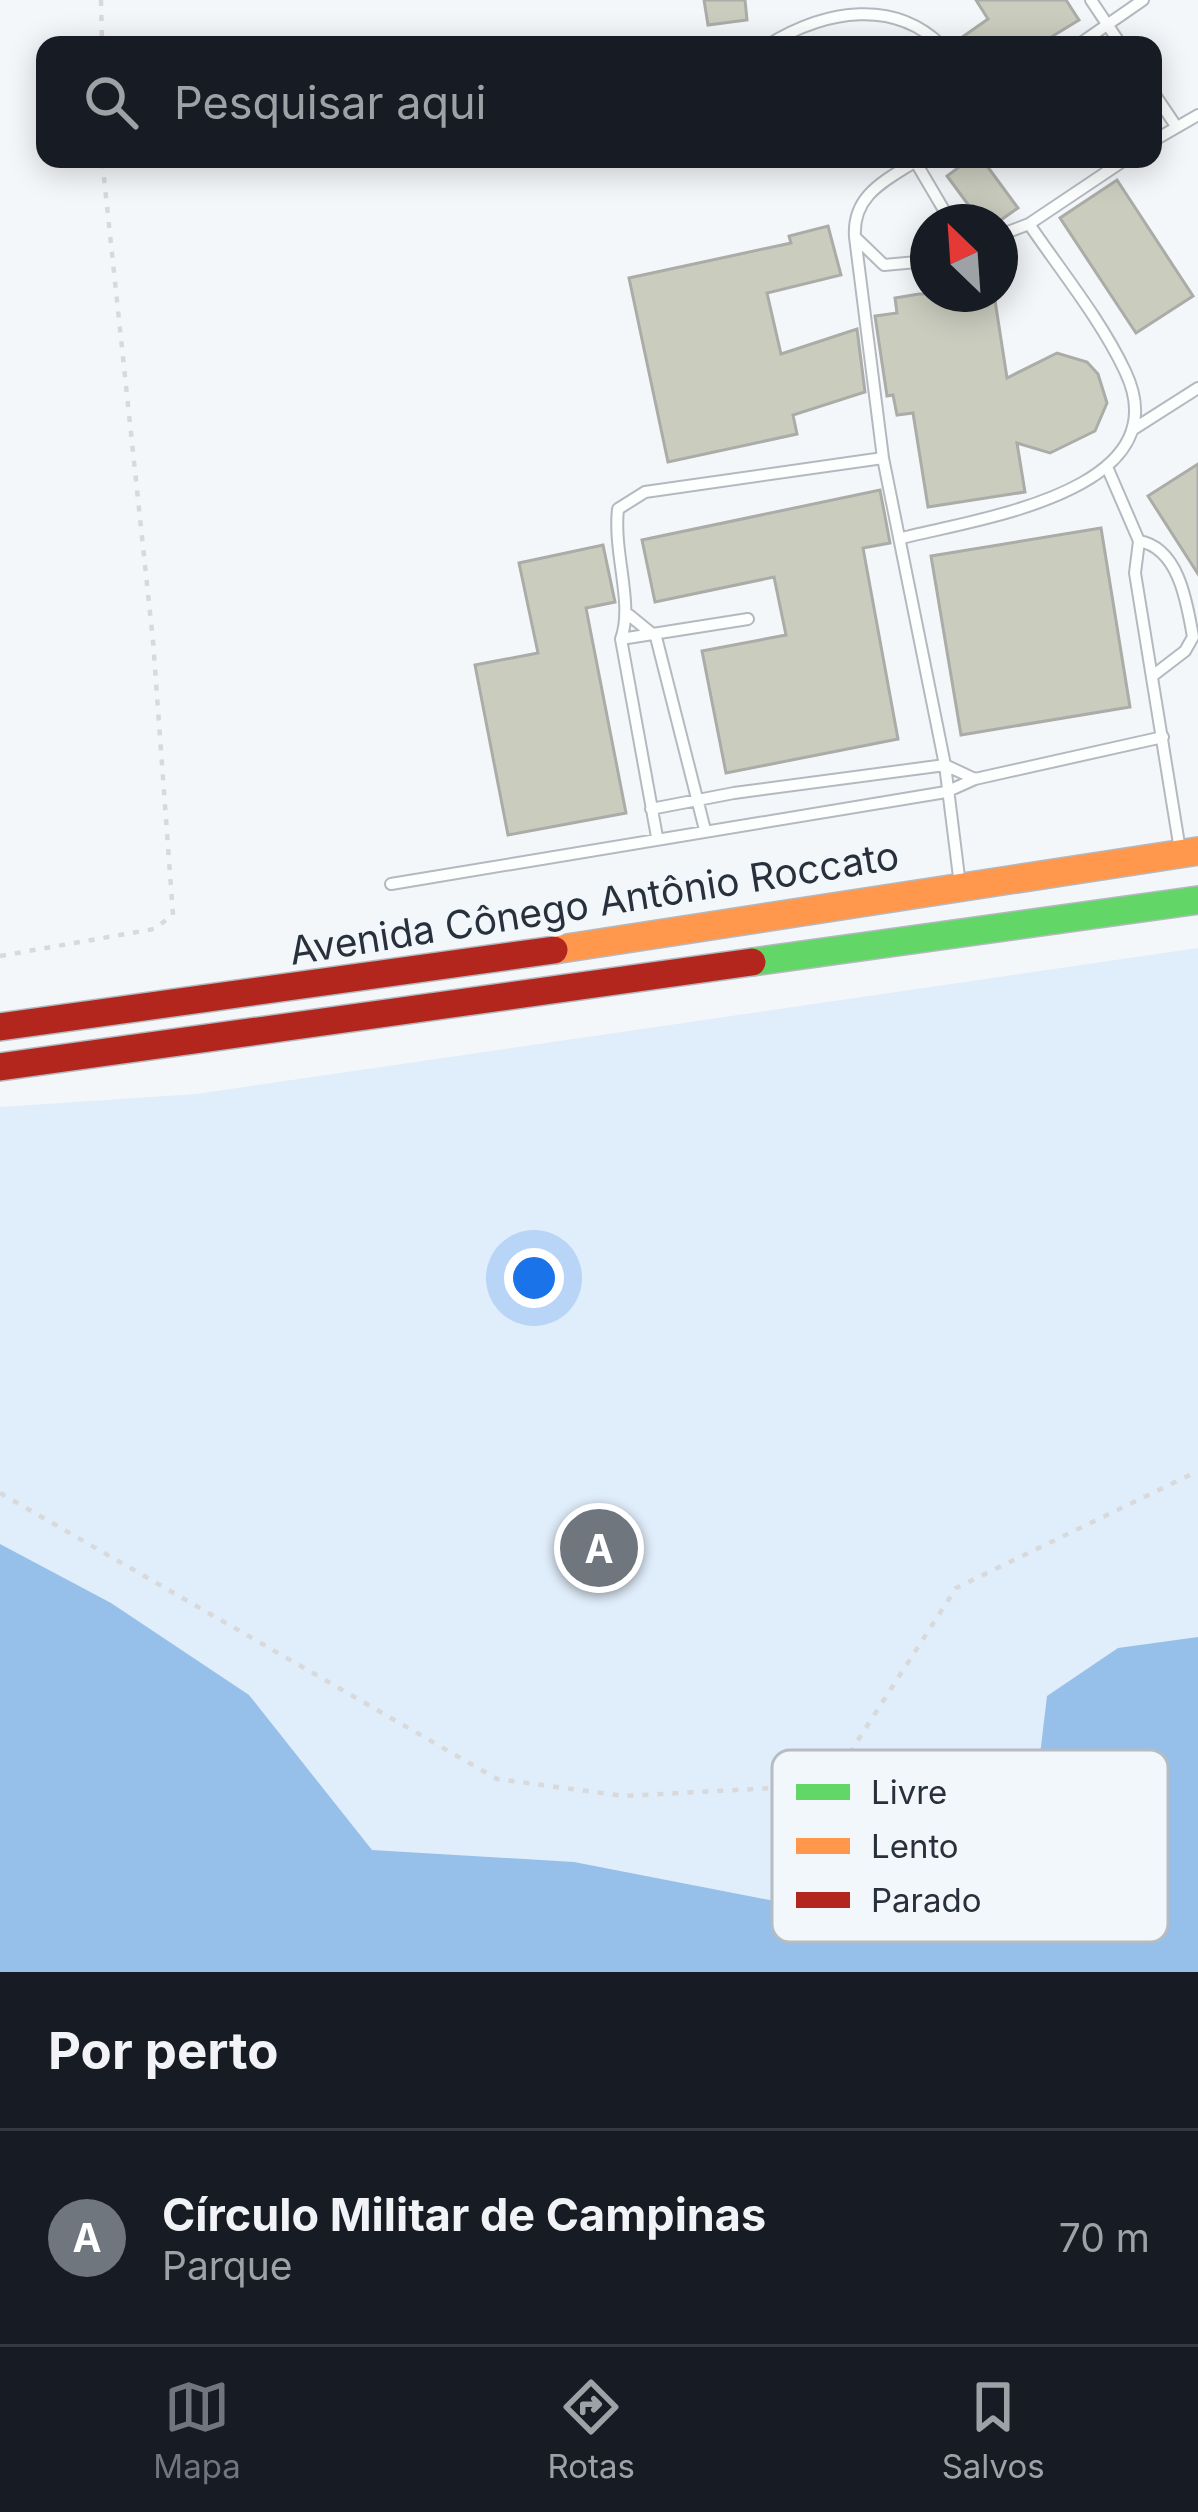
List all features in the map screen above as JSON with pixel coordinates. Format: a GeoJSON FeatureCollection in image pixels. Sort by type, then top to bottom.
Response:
{"type":"FeatureCollection","features":[{"type":"Feature","properties":{"kind":"main road","name":"Avenida Cônego Antônio Roccato"},"geometry":{"type":"LineString","coordinates":[[0,1028],[595,945],[1189,852]]}},
{"type":"Feature","properties":{"kind":"main road","name":"Avenida Cônego Antônio Roccato"},"geometry":{"type":"LineString","coordinates":[[0,1067],[1198,901]]}},
{"type":"Feature","properties":{"kind":"lane"},"geometry":{"type":"LineString","coordinates":[[1091,0],[1115,36]]}},
{"type":"Feature","properties":{"kind":"lane"},"geometry":{"type":"LineString","coordinates":[[1090,36],[1143,0]]}},
{"type":"Feature","properties":{"kind":"lane"},"geometry":{"type":"LineString","coordinates":[[784,36],[817,17],[883,2],[911,8],[934,36]]}},
{"type":"Feature","properties":{"kind":"lane"},"geometry":{"type":"LineString","coordinates":[[1162,105],[1176,126]]}},
{"type":"Feature","properties":{"kind":"lane"},"geometry":{"type":"LineString","coordinates":[[1162,135],[1198,115]]}},
{"type":"Feature","properties":{"kind":"lane"},"geometry":{"type":"LineString","coordinates":[[906,168],[864,197],[856,210],[855,237],[884,458],[945,765],[960,886]]}},
{"type":"Feature","properties":{"kind":"lane"},"geometry":{"type":"LineString","coordinates":[[921,168],[941,204]]}},
{"type":"Feature","properties":{"kind":"lane"},"geometry":{"type":"LineString","coordinates":[[1018,229],[1113,168]]}},
{"type":"Feature","properties":{"kind":"lane"},"geometry":{"type":"LineString","coordinates":[[1029,224],[1125,369],[1134,408],[1132,430]]}},
{"type":"Feature","properties":{"kind":"lane"},"geometry":{"type":"LineString","coordinates":[[855,237],[884,266],[910,263]]}},
{"type":"Feature","properties":{"kind":"lane"},"geometry":{"type":"LineString","coordinates":[[902,538],[1036,504],[1107,467],[1132,430],[1198,388]]}},
{"type":"Feature","properties":{"kind":"lane"},"geometry":{"type":"LineString","coordinates":[[657,837],[621,639],[629,615],[617,567],[618,509],[633,496],[884,458]]}},
{"type":"Feature","properties":{"kind":"lane"},"geometry":{"type":"LineString","coordinates":[[1107,467],[1139,541],[1135,573],[1163,737],[1189,852]]}},
{"type":"Feature","properties":{"kind":"lane"},"geometry":{"type":"LineString","coordinates":[[1139,541],[1160,548],[1171,562],[1195,636],[1185,651],[1155,674]]}},
{"type":"Feature","properties":{"kind":"lane"},"geometry":{"type":"LineString","coordinates":[[629,615],[656,637],[705,830]]}},
{"type":"Feature","properties":{"kind":"lane"},"geometry":{"type":"LineString","coordinates":[[621,639],[748,619]]}},
{"type":"Feature","properties":{"kind":"lane"},"geometry":{"type":"LineString","coordinates":[[391,884],[946,792],[975,779],[1163,737]]}},
{"type":"Feature","properties":{"kind":"lane"},"geometry":{"type":"LineString","coordinates":[[651,809],[945,765],[975,779]]}},
{"type":"Feature","properties":{"kind":"path"},"geometry":{"type":"LineString","coordinates":[[101,0],[102,36]]}},
{"type":"Feature","properties":{"kind":"path"},"geometry":{"type":"LineString","coordinates":[[0,956],[154,929],[172,915],[153,640],[104,168]]}},
{"type":"Feature","properties":{"kind":"path"},"geometry":{"type":"LineString","coordinates":[[852,1750],[956,1588],[1198,1471]]}},
{"type":"Feature","properties":{"kind":"path"},"geometry":{"type":"LineString","coordinates":[[0,1493],[497,1779],[624,1796],[772,1788]]}},
{"type":"Feature","properties":{"kind":"shaded area"},"geometry":{"type":"Polygon","coordinates":[[[1198,948],[1198,1972],[0,1972],[0,1107],[196,1094],[1198,948]]]}},
{"type":"Feature","properties":{"kind":"water"},"geometry":{"type":"Polygon","coordinates":[[[0,1544],[111,1603],[249,1695],[372,1850],[574,1862],[772,1901],[772,1942],[1168,1942],[1168,1750],[1041,1750],[1047,1696],[1118,1648],[1198,1637],[1198,1972],[0,1972],[0,1544]]]}},
{"type":"Feature","properties":{"kind":"building"},"geometry":{"type":"Polygon","coordinates":[[[704,0],[745,0],[747,20],[708,25],[704,0]]]}},
{"type":"Feature","properties":{"kind":"building"},"geometry":{"type":"Polygon","coordinates":[[[976,0],[1066,0],[1079,20],[1053,36],[964,36],[988,19],[976,0]]]}},
{"type":"Feature","properties":{"kind":"building"},"geometry":{"type":"Polygon","coordinates":[[[958,168],[989,168],[1015,204],[968,204],[947,176],[958,168]]]}},
{"type":"Feature","properties":{"kind":"building"},"geometry":{"type":"Polygon","coordinates":[[[1117,180],[1193,296],[1136,333],[1060,218],[1117,180]]]}},
{"type":"Feature","properties":{"kind":"building"},"geometry":{"type":"Polygon","coordinates":[[[828,226],[841,275],[767,293],[781,354],[857,329],[865,392],[793,415],[797,434],[668,462],[629,278],[791,243],[789,236],[828,226]]]}},
{"type":"Feature","properties":{"kind":"building"},"geometry":{"type":"Polygon","coordinates":[[[910,296],[910,312],[997,312],[1007,378],[1057,353],[1087,362],[1098,374],[1107,403],[1095,431],[1050,453],[1017,443],[1025,492],[928,507],[913,413],[897,415],[893,395],[887,396],[875,316],[897,313],[895,298],[910,296]]]}},
{"type":"Feature","properties":{"kind":"building"},"geometry":{"type":"Polygon","coordinates":[[[1198,464],[1198,574],[1148,496],[1198,464]]]}},
{"type":"Feature","properties":{"kind":"building"},"geometry":{"type":"Polygon","coordinates":[[[880,490],[890,543],[863,548],[898,739],[726,773],[702,651],[786,635],[774,577],[655,602],[642,540],[880,490]]]}},
{"type":"Feature","properties":{"kind":"building"},"geometry":{"type":"Polygon","coordinates":[[[1101,528],[1130,707],[961,735],[931,556],[1101,528]]]}},
{"type":"Feature","properties":{"kind":"building"},"geometry":{"type":"Polygon","coordinates":[[[603,545],[615,602],[586,608],[626,813],[508,835],[475,665],[538,653],[519,563],[603,545]]]}},
{"type":"Feature","properties":{"kind":"traffic: fast"},"geometry":{"type":"LineString","coordinates":[[752,962],[1198,900]]}},
{"type":"Feature","properties":{"kind":"traffic: slow"},"geometry":{"type":"LineString","coordinates":[[554,950],[1198,851]]}},
{"type":"Feature","properties":{"kind":"traffic: jam"},"geometry":{"type":"LineString","coordinates":[[0,1027],[554,950]]}},
{"type":"Feature","properties":{"kind":"traffic: jam"},"geometry":{"type":"LineString","coordinates":[[0,1067],[752,962]]}},
{"type":"Feature","properties":{"kind":"place","name":"Círculo Militar de Campinas"},"geometry":{"type":"Point","coordinates":[599,1548]}}]}
